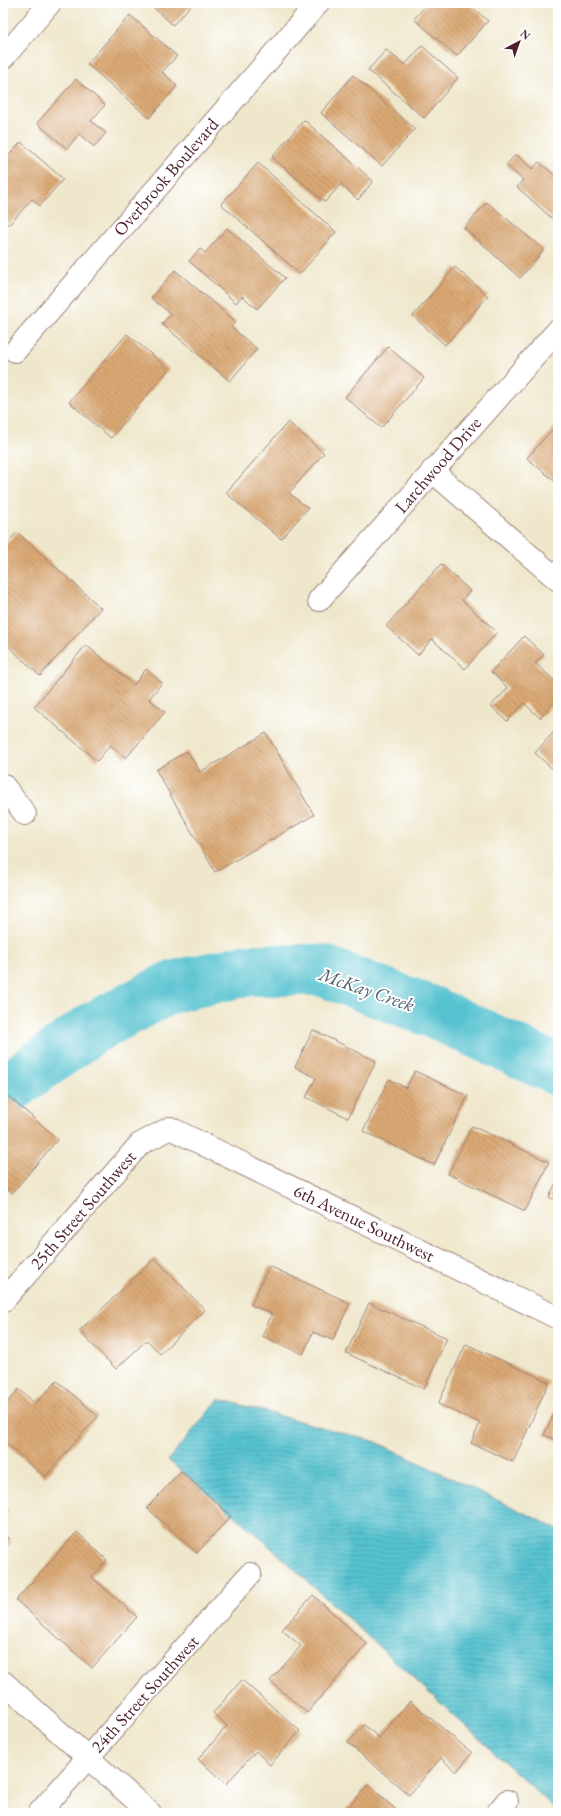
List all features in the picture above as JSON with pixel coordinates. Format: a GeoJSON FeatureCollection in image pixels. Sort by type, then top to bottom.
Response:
{"type":"FeatureCollection","features":[{"type":"Feature","properties":{"kind":"street"},"geometry":{"type":"LineString","coordinates":[[3,58],[50,3]]}},
{"type":"Feature","properties":{"kind":"street","name":"Overbrook Boulevard"},"geometry":{"type":"LineString","coordinates":[[15,350],[318,3]]}},
{"type":"Feature","properties":{"kind":"street","name":"Larchwood Drive"},"geometry":{"type":"LineString","coordinates":[[319,600],[558,330]]}},
{"type":"Feature","properties":{"kind":"street"},"geometry":{"type":"LineString","coordinates":[[432,471],[558,580]]}},
{"type":"Feature","properties":{"kind":"street"},"geometry":{"type":"LineString","coordinates":[[3,785],[25,814]]}},
{"type":"Feature","properties":{"kind":"street","name":"25th Street Southwest"},"geometry":{"type":"LineString","coordinates":[[3,1301],[140,1144],[170,1128]]}},
{"type":"Feature","properties":{"kind":"street","name":"6th Avenue Southwest"},"geometry":{"type":"LineString","coordinates":[[170,1128],[558,1318]]}},
{"type":"Feature","properties":{"kind":"street","name":"24th Street Southwest"},"geometry":{"type":"LineString","coordinates":[[38,1813],[250,1574]]}},
{"type":"Feature","properties":{"kind":"street"},"geometry":{"type":"LineString","coordinates":[[3,1682],[150,1813]]}},
{"type":"Feature","properties":{"kind":"water"},"geometry":{"type":"Polygon","coordinates":[[[219,1399],[376,1442],[558,1529],[558,1811],[255,1533],[168,1460],[219,1399]]]}},
{"type":"Feature","properties":{"kind":"building"},"geometry":{"type":"Polygon","coordinates":[[[148,3],[193,3],[173,25],[148,3]]]}},
{"type":"Feature","properties":{"kind":"building"},"geometry":{"type":"Polygon","coordinates":[[[428,3],[467,3],[488,21],[457,56],[414,19],[428,3]]]}},
{"type":"Feature","properties":{"kind":"building"},"geometry":{"type":"Polygon","coordinates":[[[130,15],[177,56],[162,72],[177,86],[149,118],[87,64],[130,15]]]}},
{"type":"Feature","properties":{"kind":"building"},"geometry":{"type":"Polygon","coordinates":[[[422,46],[458,78],[424,118],[368,70],[386,50],[405,65],[422,46]]]}},
{"type":"Feature","properties":{"kind":"building"},"geometry":{"type":"Polygon","coordinates":[[[353,75],[415,129],[382,166],[321,113],[353,75]]]}},
{"type":"Feature","properties":{"kind":"building"},"geometry":{"type":"Polygon","coordinates":[[[76,79],[105,105],[91,121],[106,133],[94,147],[79,134],[67,149],[37,123],[76,79]]]}},
{"type":"Feature","properties":{"kind":"building"},"geometry":{"type":"Polygon","coordinates":[[[304,120],[373,181],[358,200],[341,184],[325,202],[272,157],[304,120]]]}},
{"type":"Feature","properties":{"kind":"building"},"geometry":{"type":"Polygon","coordinates":[[[21,142],[63,179],[40,206],[32,199],[9,225],[3,220],[3,162],[21,142]]]}},
{"type":"Feature","properties":{"kind":"building"},"geometry":{"type":"Polygon","coordinates":[[[516,154],[532,169],[539,162],[558,178],[558,219],[556,222],[517,187],[523,180],[506,165],[516,154]]]}},
{"type":"Feature","properties":{"kind":"building"},"geometry":{"type":"Polygon","coordinates":[[[258,163],[336,232],[300,274],[221,204],[258,163]]]}},
{"type":"Feature","properties":{"kind":"building"},"geometry":{"type":"Polygon","coordinates":[[[487,202],[544,250],[520,278],[464,228],[487,202]]]}},
{"type":"Feature","properties":{"kind":"building"},"geometry":{"type":"Polygon","coordinates":[[[227,228],[285,278],[257,309],[242,296],[236,303],[189,261],[200,249],[205,253],[227,228]]]}},
{"type":"Feature","properties":{"kind":"building"},"geometry":{"type":"Polygon","coordinates":[[[455,267],[488,296],[445,345],[413,316],[455,267]]]}},
{"type":"Feature","properties":{"kind":"building"},"geometry":{"type":"Polygon","coordinates":[[[175,270],[236,322],[231,327],[257,349],[230,381],[162,324],[171,314],[151,298],[175,270]]]}},
{"type":"Feature","properties":{"kind":"building"},"geometry":{"type":"Polygon","coordinates":[[[127,334],[169,369],[111,438],[69,402],[127,334]]]}},
{"type":"Feature","properties":{"kind":"building"},"geometry":{"type":"Polygon","coordinates":[[[388,347],[424,378],[381,428],[345,397],[388,347]]]}},
{"type":"Feature","properties":{"kind":"building"},"geometry":{"type":"Polygon","coordinates":[[[288,422],[324,453],[289,493],[308,508],[281,539],[226,493],[288,422]]]}},
{"type":"Feature","properties":{"kind":"building"},"geometry":{"type":"Polygon","coordinates":[[[558,423],[558,484],[527,458],[558,423]]]}},
{"type":"Feature","properties":{"kind":"building"},"geometry":{"type":"Polygon","coordinates":[[[17,532],[101,608],[40,676],[3,641],[3,548],[17,532]]]}},
{"type":"Feature","properties":{"kind":"building"},"geometry":{"type":"Polygon","coordinates":[[[441,564],[470,591],[462,600],[497,632],[465,669],[432,639],[418,655],[386,626],[441,564]]]}},
{"type":"Feature","properties":{"kind":"building"},"geometry":{"type":"Polygon","coordinates":[[[524,636],[544,655],[535,663],[558,684],[558,698],[540,718],[524,703],[507,721],[491,706],[508,688],[491,672],[524,636]]]}},
{"type":"Feature","properties":{"kind":"building"},"geometry":{"type":"Polygon","coordinates":[[[86,645],[134,685],[146,669],[162,683],[149,699],[165,712],[126,758],[110,745],[97,761],[34,707],[86,645]]]}},
{"type":"Feature","properties":{"kind":"building"},"geometry":{"type":"Polygon","coordinates":[[[558,727],[558,774],[535,753],[558,727]]]}},
{"type":"Feature","properties":{"kind":"building"},"geometry":{"type":"Polygon","coordinates":[[[266,733],[314,815],[215,872],[156,770],[187,751],[200,772],[266,733]]]}},
{"type":"Feature","properties":{"kind":"building"},"geometry":{"type":"Polygon","coordinates":[[[313,1030],[376,1061],[348,1118],[306,1097],[316,1078],[295,1067],[313,1030]]]}},
{"type":"Feature","properties":{"kind":"building"},"geometry":{"type":"Polygon","coordinates":[[[415,1071],[468,1096],[434,1165],[363,1131],[389,1079],[406,1088],[415,1071]]]}},
{"type":"Feature","properties":{"kind":"building"},"geometry":{"type":"Polygon","coordinates":[[[3,1092],[58,1139],[12,1193],[3,1186],[3,1092]]]}},
{"type":"Feature","properties":{"kind":"building"},"geometry":{"type":"Polygon","coordinates":[[[472,1126],[549,1162],[525,1211],[448,1174],[472,1126]]]}},
{"type":"Feature","properties":{"kind":"building"},"geometry":{"type":"Polygon","coordinates":[[[558,1179],[558,1202],[549,1197],[558,1179]]]}},
{"type":"Feature","properties":{"kind":"building"},"geometry":{"type":"Polygon","coordinates":[[[155,1258],[205,1310],[160,1354],[147,1340],[116,1369],[79,1331],[155,1258]]]}},
{"type":"Feature","properties":{"kind":"building"},"geometry":{"type":"Polygon","coordinates":[[[269,1266],[350,1303],[333,1340],[313,1332],[303,1354],[262,1336],[272,1314],[251,1305],[269,1266]]]}},
{"type":"Feature","properties":{"kind":"building"},"geometry":{"type":"Polygon","coordinates":[[[369,1303],[447,1338],[424,1389],[346,1353],[369,1303]]]}},
{"type":"Feature","properties":{"kind":"building"},"geometry":{"type":"Polygon","coordinates":[[[466,1344],[549,1382],[513,1462],[471,1443],[480,1423],[438,1404],[466,1344]]]}},
{"type":"Feature","properties":{"kind":"building"},"geometry":{"type":"Polygon","coordinates":[[[57,1381],[98,1416],[45,1477],[3,1441],[3,1408],[19,1389],[35,1404],[57,1381]]]}},
{"type":"Feature","properties":{"kind":"building"},"geometry":{"type":"Polygon","coordinates":[[[558,1405],[558,1441],[544,1435],[558,1405]]]}},
{"type":"Feature","properties":{"kind":"building"},"geometry":{"type":"Polygon","coordinates":[[[181,1471],[231,1516],[197,1553],[147,1508],[181,1471]]]}},
{"type":"Feature","properties":{"kind":"building"},"geometry":{"type":"Polygon","coordinates":[[[3,1506],[9,1511],[3,1517],[3,1506]]]}},
{"type":"Feature","properties":{"kind":"building"},"geometry":{"type":"Polygon","coordinates":[[[77,1532],[107,1560],[92,1577],[137,1617],[92,1668],[16,1600],[77,1532]]]}},
{"type":"Feature","properties":{"kind":"building"},"geometry":{"type":"Polygon","coordinates":[[[3,1533],[11,1541],[3,1550],[3,1533]]]}},
{"type":"Feature","properties":{"kind":"building"},"geometry":{"type":"Polygon","coordinates":[[[313,1595],[367,1644],[307,1713],[270,1681],[301,1646],[282,1630],[313,1595]]]}},
{"type":"Feature","properties":{"kind":"building"},"geometry":{"type":"Polygon","coordinates":[[[242,1680],[300,1731],[270,1765],[256,1751],[226,1784],[198,1759],[227,1726],[213,1713],[242,1680]]]}},
{"type":"Feature","properties":{"kind":"building"},"geometry":{"type":"Polygon","coordinates":[[[410,1701],[472,1753],[456,1772],[441,1758],[409,1795],[348,1743],[364,1725],[379,1738],[410,1701]]]}},
{"type":"Feature","properties":{"kind":"building"},"geometry":{"type":"Polygon","coordinates":[[[368,1785],[400,1813],[343,1813],[368,1785]]]}},
{"type":"Feature","properties":{"kind":"waterway","name":"McKay Creek"},"geometry":{"type":"LineString","coordinates":[[3,1092],[93,1028],[171,987],[248,970],[321,970],[432,1012],[558,1070]]}}]}
